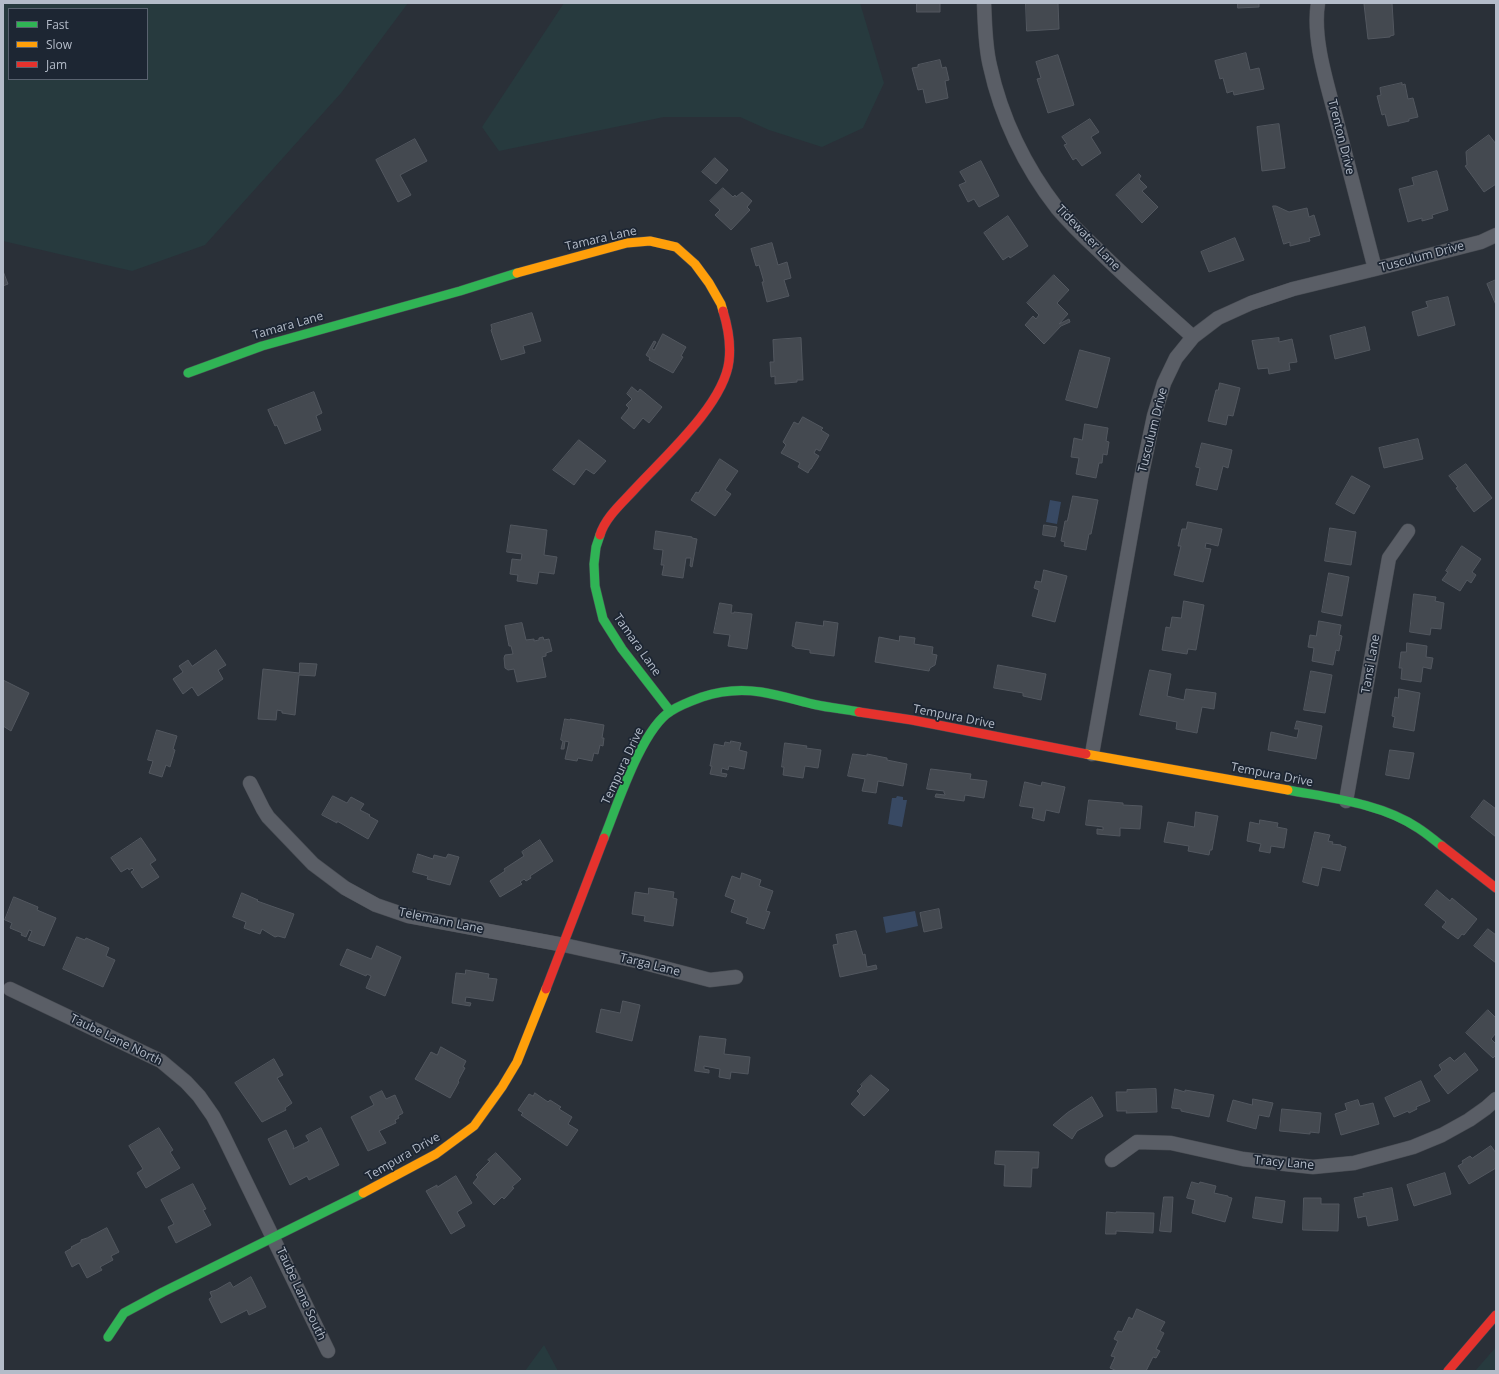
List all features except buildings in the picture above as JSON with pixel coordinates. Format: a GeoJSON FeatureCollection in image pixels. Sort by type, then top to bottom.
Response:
{"type":"FeatureCollection","features":[{"type":"Feature","properties":{"kind":"street","name":"Tidewater Lane"},"geometry":{"type":"LineString","coordinates":[[984,3],[990,66],[1000,102],[1013,135],[1032,171],[1057,207],[1073,225],[1124,276],[1194,337]]}},
{"type":"Feature","properties":{"kind":"street","name":"Trenton Drive"},"geometry":{"type":"LineString","coordinates":[[1318,3],[1316,15],[1317,38],[1332,104],[1375,270]]}},
{"type":"Feature","properties":{"kind":"street","name":"Tusculum Drive"},"geometry":{"type":"LineString","coordinates":[[1092,754],[1140,484],[1154,416],[1164,383],[1176,358],[1194,337],[1218,318],[1250,303],[1293,289],[1375,270],[1480,242],[1496,235]]}},
{"type":"Feature","properties":{"kind":"street","name":"Tamara Lane"},"geometry":{"type":"LineString","coordinates":[[188,373],[262,346],[460,291],[555,262],[627,243],[650,240],[676,247],[695,264],[722,304],[729,332],[729,362],[722,386],[715,399],[693,427],[614,511],[601,531],[596,547],[594,564],[595,586],[603,619],[622,648],[670,711]]}},
{"type":"Feature","properties":{"kind":"street","name":"Tansi Lane"},"geometry":{"type":"LineString","coordinates":[[1346,801],[1389,558],[1408,531]]}},
{"type":"Feature","properties":{"kind":"street","name":"Tempura Drive"},"geometry":{"type":"LineString","coordinates":[[108,1337],[124,1313],[163,1292],[392,1178],[436,1154],[474,1126],[502,1087],[517,1062],[564,945],[621,795],[644,743],[654,726],[670,711],[708,695],[726,691],[760,692],[818,705],[912,720],[985,735],[1346,801],[1384,811],[1417,827],[1496,888]]}},
{"type":"Feature","properties":{"kind":"street","name":"Telemann Lane"},"geometry":{"type":"LineString","coordinates":[[250,783],[268,817],[313,864],[346,888],[376,905],[408,916],[564,945]]}},
{"type":"Feature","properties":{"kind":"street","name":"Targa Lane"},"geometry":{"type":"LineString","coordinates":[[564,945],[641,962],[710,980],[736,977]]}},
{"type":"Feature","properties":{"kind":"street","name":"Taube Lane North"},"geometry":{"type":"LineString","coordinates":[[10,989],[161,1061],[186,1082],[199,1096],[213,1116],[274,1238]]}},
{"type":"Feature","properties":{"kind":"street","name":"Tracy Lane"},"geometry":{"type":"LineString","coordinates":[[1112,1160],[1137,1142],[1171,1143],[1243,1159],[1313,1167],[1354,1163],[1413,1147],[1442,1135],[1469,1120],[1496,1099]]}},
{"type":"Feature","properties":{"kind":"street","name":"Taube Lane South"},"geometry":{"type":"LineString","coordinates":[[274,1238],[328,1351]]}},
{"type":"Feature","properties":{"kind":"street"},"geometry":{"type":"LineString","coordinates":[[1448,1371],[1496,1315]]}},
{"type":"Feature","properties":{"kind":"green space"},"geometry":{"type":"Polygon","coordinates":[[[3,3],[408,3],[341,93],[205,245],[132,271],[3,241],[3,3]]]}},
{"type":"Feature","properties":{"kind":"green space"},"geometry":{"type":"Polygon","coordinates":[[[564,3],[860,3],[884,83],[863,128],[822,147],[769,130],[740,117],[664,117],[499,151],[482,127],[564,3]]]}},
{"type":"Feature","properties":{"kind":"green space"},"geometry":{"type":"Polygon","coordinates":[[[544,1345],[558,1371],[525,1371],[544,1345]]]}},
{"type":"Feature","properties":{"kind":"green space"},"geometry":{"type":"Polygon","coordinates":[[[1496,1347],[1496,1371],[1475,1371],[1496,1347]]]}},
{"type":"Feature","properties":{"kind":"water"},"geometry":{"type":"Polygon","coordinates":[[[1050,500],[1061,502],[1057,524],[1046,522],[1050,500]]]}},
{"type":"Feature","properties":{"kind":"water"},"geometry":{"type":"Polygon","coordinates":[[[897,796],[903,797],[903,800],[907,800],[902,827],[888,824],[892,798],[896,798],[897,796]]]}},
{"type":"Feature","properties":{"kind":"water"},"geometry":{"type":"Polygon","coordinates":[[[915,911],[918,926],[886,933],[883,917],[915,911]]]}},
{"type":"Feature","properties":{"kind":"traffic: fast"},"geometry":{"type":"LineString","coordinates":[[188,373],[262,346],[460,291],[517,273]]}},
{"type":"Feature","properties":{"kind":"traffic: fast"},"geometry":{"type":"LineString","coordinates":[[600,535],[596,547],[594,564],[595,586],[603,619],[622,649],[670,711]]}},
{"type":"Feature","properties":{"kind":"traffic: fast"},"geometry":{"type":"LineString","coordinates":[[604,838],[623,788],[640,750],[660,720],[678,707],[716,693],[731,691],[754,691],[817,705],[859,712]]}},
{"type":"Feature","properties":{"kind":"traffic: fast"},"geometry":{"type":"LineString","coordinates":[[1288,790],[1372,807],[1404,820],[1427,834],[1442,846]]}},
{"type":"Feature","properties":{"kind":"traffic: fast"},"geometry":{"type":"LineString","coordinates":[[108,1337],[124,1313],[163,1292],[363,1193]]}},
{"type":"Feature","properties":{"kind":"traffic: slow"},"geometry":{"type":"LineString","coordinates":[[517,273],[627,243],[650,241],[676,247],[695,264],[709,283],[721,304],[723,311]]}},
{"type":"Feature","properties":{"kind":"traffic: slow"},"geometry":{"type":"LineString","coordinates":[[1086,754],[1288,790]]}},
{"type":"Feature","properties":{"kind":"traffic: slow"},"geometry":{"type":"LineString","coordinates":[[363,1193],[436,1154],[474,1126],[502,1087],[517,1062],[546,989]]}},
{"type":"Feature","properties":{"kind":"traffic: jam"},"geometry":{"type":"LineString","coordinates":[[600,535],[602,529],[614,512],[690,430],[716,395],[725,378],[729,361],[729,336],[723,311]]}},
{"type":"Feature","properties":{"kind":"traffic: jam"},"geometry":{"type":"LineString","coordinates":[[859,712],[912,720],[1086,754]]}},
{"type":"Feature","properties":{"kind":"traffic: jam"},"geometry":{"type":"LineString","coordinates":[[546,989],[604,838]]}},
{"type":"Feature","properties":{"kind":"traffic: jam"},"geometry":{"type":"LineString","coordinates":[[1442,846],[1496,888]]}},
{"type":"Feature","properties":{"kind":"traffic: jam"},"geometry":{"type":"LineString","coordinates":[[1448,1371],[1496,1315]]}}]}
